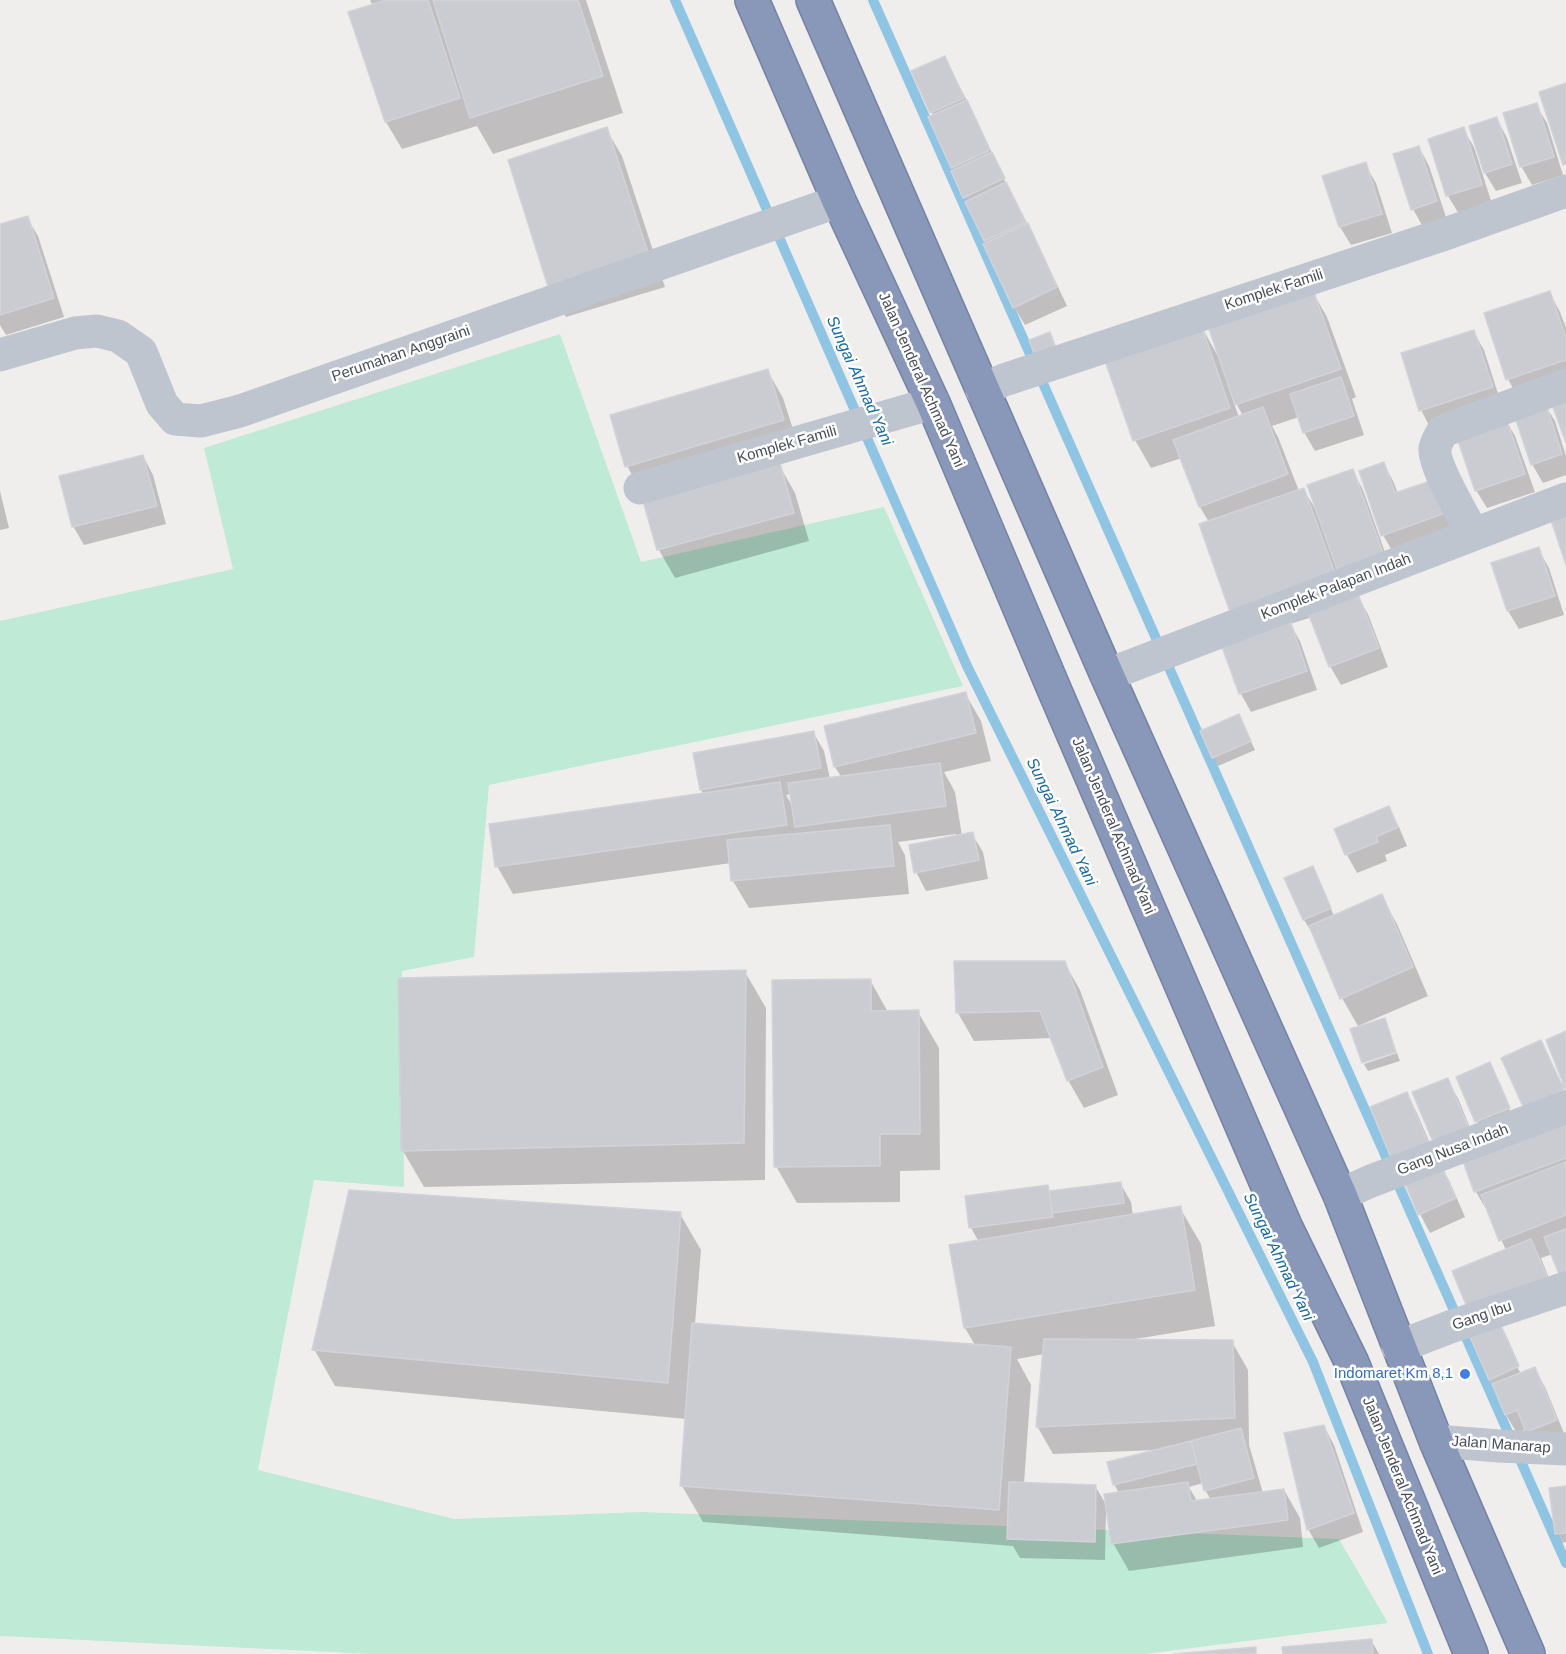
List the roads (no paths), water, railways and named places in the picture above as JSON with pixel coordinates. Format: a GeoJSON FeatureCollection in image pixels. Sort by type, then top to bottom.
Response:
{"type":"FeatureCollection","features":[{"type":"Feature","properties":{"kind":"highway","name":"Jalan Jenderal Achmad Yani"},"geometry":{"type":"LineString","coordinates":[[752,0],[839,201],[933,403],[1053,689],[1286,1228],[1352,1363],[1471,1654]]}},
{"type":"Feature","properties":{"kind":"highway"},"geometry":{"type":"LineString","coordinates":[[813,0],[1107,675],[1340,1195],[1436,1441],[1528,1654]]}},
{"type":"Feature","properties":{"kind":"street","name":"Komplek Famili"},"geometry":{"type":"LineString","coordinates":[[982,390],[1004,380],[1437,237],[1566,191]]}},
{"type":"Feature","properties":{"kind":"street","name":"Perumahan Anggraini"},"geometry":{"type":"LineString","coordinates":[[0,355],[75,333],[97,331],[118,336],[141,352],[162,404],[175,419],[201,421],[240,411],[839,201]]}},
{"type":"Feature","properties":{"kind":"street"},"geometry":{"type":"LineString","coordinates":[[1473,534],[1440,470],[1435,446],[1443,431],[1566,385]]}},
{"type":"Feature","properties":{"kind":"street","name":"Komplek Famili"},"geometry":{"type":"LineString","coordinates":[[640,488],[933,403]]}},
{"type":"Feature","properties":{"kind":"street","name":"Komplek Palapan Indah"},"geometry":{"type":"LineString","coordinates":[[1107,675],[1566,499]]}},
{"type":"Feature","properties":{"kind":"street","name":"Gang Nusa Indah"},"geometry":{"type":"LineString","coordinates":[[1340,1195],[1566,1107]]}},
{"type":"Feature","properties":{"kind":"street","name":"Gang Ibu"},"geometry":{"type":"LineString","coordinates":[[1398,1347],[1566,1288]]}},
{"type":"Feature","properties":{"kind":"street","name":"Jalan Manarap"},"geometry":{"type":"LineString","coordinates":[[1436,1441],[1566,1449]]}},
{"type":"Feature","properties":{"kind":"waterway","name":"Sungai Ahmad Yani"},"geometry":{"type":"LineString","coordinates":[[675,0],[967,666],[1313,1362],[1428,1654]]}},
{"type":"Feature","properties":{"kind":"waterway","name":"Sungai Ahmad Yani"},"geometry":{"type":"LineString","coordinates":[[873,0],[1566,1563]]}},
{"type":"Feature","properties":{"kind":"place","name":"Indomaret Km 8,1"},"geometry":{"type":"Point","coordinates":[1465,1374]}}]}
